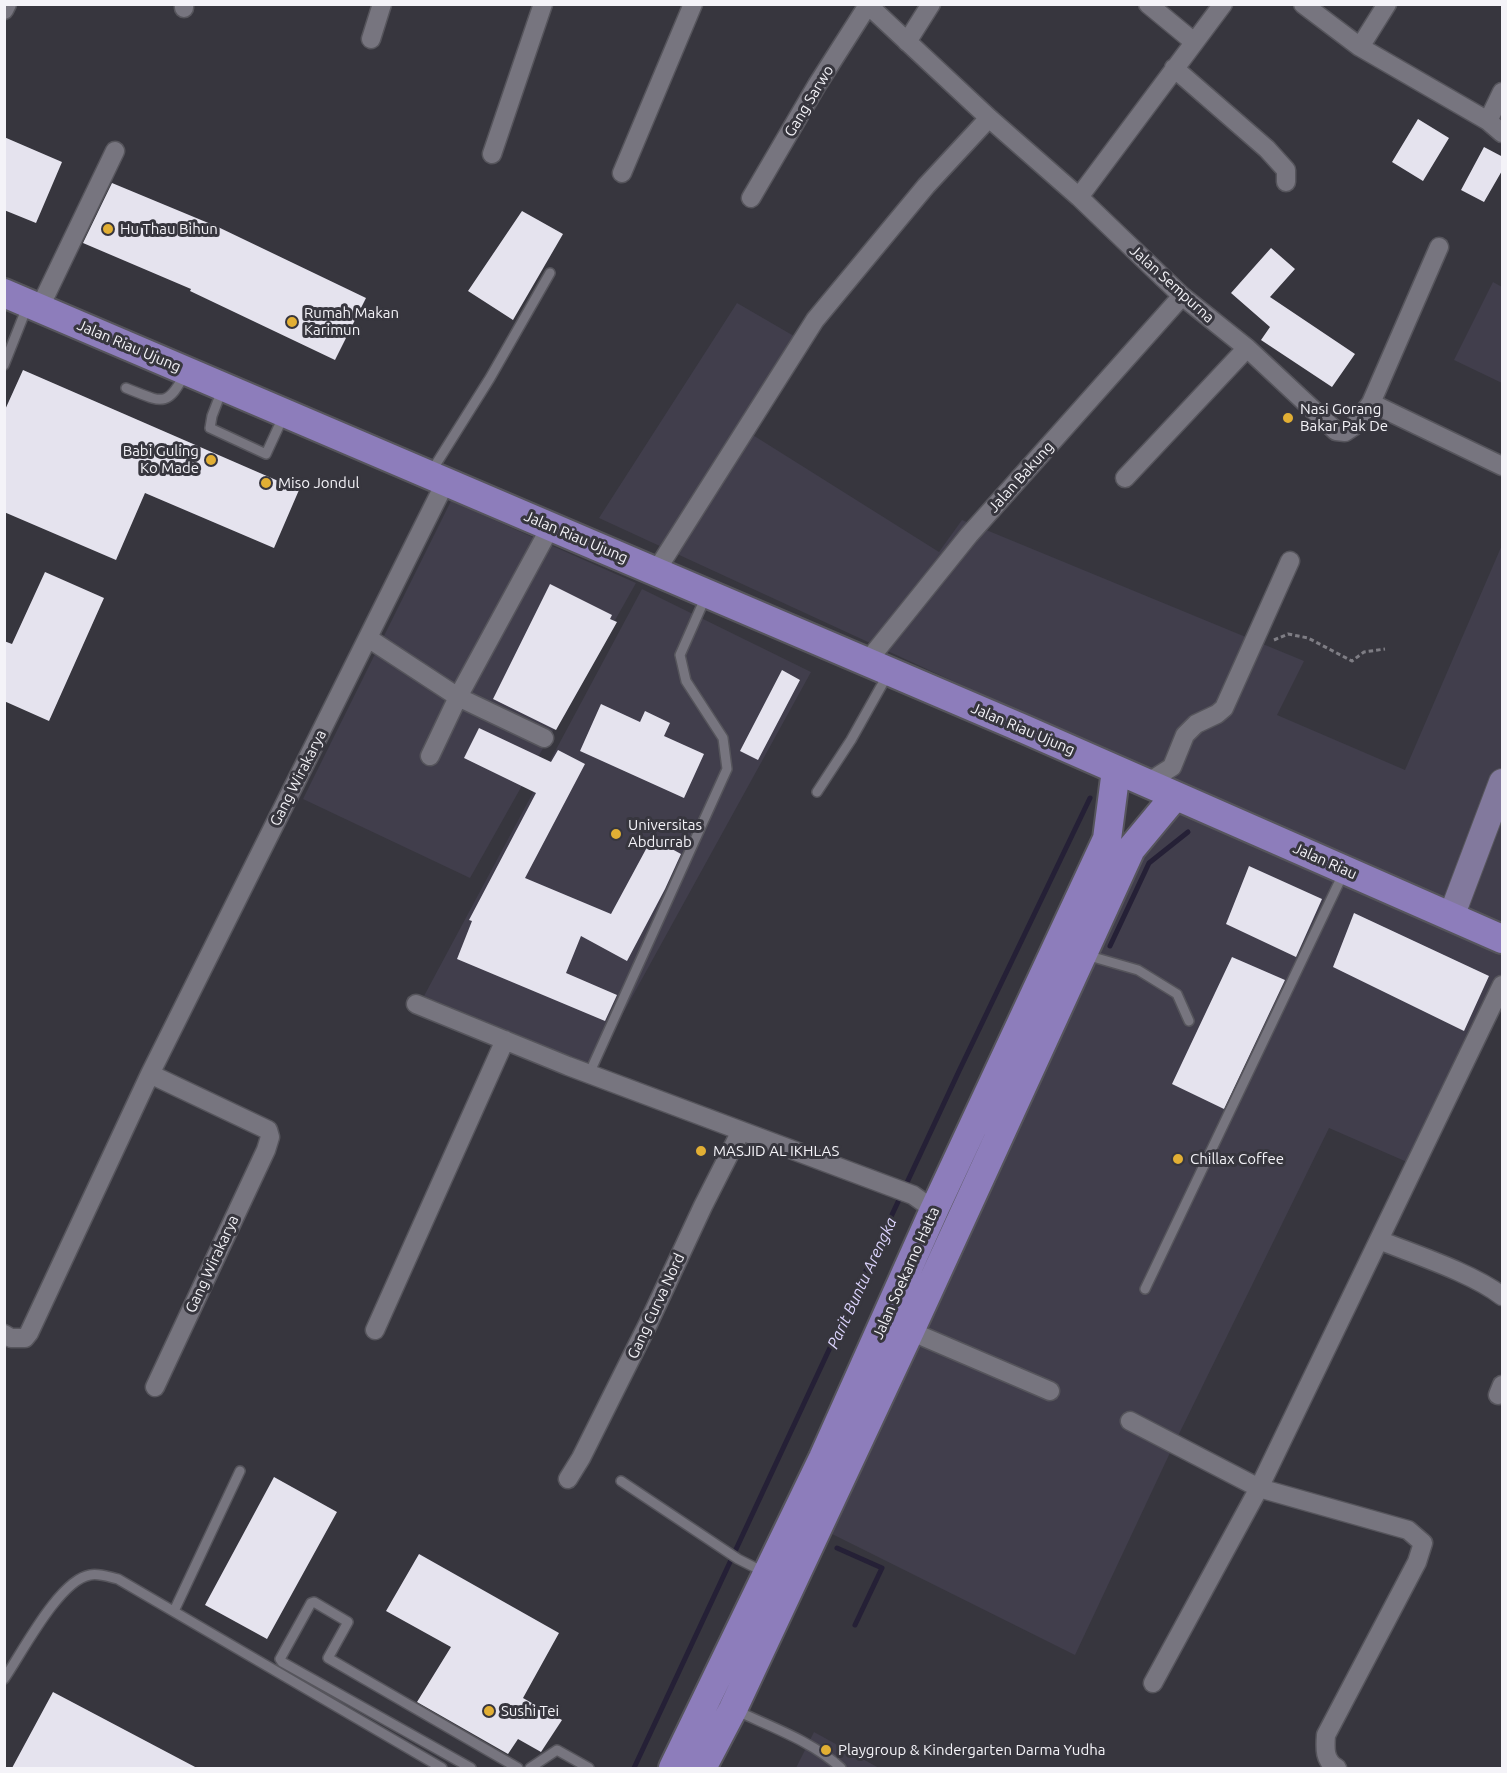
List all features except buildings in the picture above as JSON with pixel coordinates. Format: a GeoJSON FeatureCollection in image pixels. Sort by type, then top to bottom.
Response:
{"type":"FeatureCollection","features":[{"type":"Feature","properties":{"kind":"main road","name":"Jalan Riau Ujung"},"geometry":{"type":"LineString","coordinates":[[24,301],[1147,783]]}},
{"type":"Feature","properties":{"kind":"main road","name":"Jalan Soekarno Hatta"},"geometry":{"type":"LineString","coordinates":[[673,1768],[823,1458],[923,1202],[1107,839],[1116,770]]}},
{"type":"Feature","properties":{"kind":"main road","name":"Jalan Riau"},"geometry":{"type":"LineString","coordinates":[[1147,783],[1503,939]]}},
{"type":"Feature","properties":{"kind":"main road","name":"Jalan Soekarno Hatta"},"geometry":{"type":"LineString","coordinates":[[702,1768],[733,1709],[910,1331],[1131,849],[1175,796]]}},
{"type":"Feature","properties":{"kind":"street"},"geometry":{"type":"LineString","coordinates":[[4,10],[7,4]]}},
{"type":"Feature","properties":{"kind":"street"},"geometry":{"type":"LineString","coordinates":[[371,39],[382,4]]}},
{"type":"Feature","properties":{"kind":"street"},"geometry":{"type":"LineString","coordinates":[[492,154],[543,4]]}},
{"type":"Feature","properties":{"kind":"street"},"geometry":{"type":"LineString","coordinates":[[622,173],[693,4]]}},
{"type":"Feature","properties":{"kind":"street"},"geometry":{"type":"LineString","coordinates":[[907,42],[931,4]]}},
{"type":"Feature","properties":{"kind":"street"},"geometry":{"type":"LineString","coordinates":[[1148,4],[1194,42]]}},
{"type":"Feature","properties":{"kind":"street"},"geometry":{"type":"LineString","coordinates":[[1079,197],[1223,4]]}},
{"type":"Feature","properties":{"kind":"street"},"geometry":{"type":"LineString","coordinates":[[1303,4],[1360,47],[1488,121],[1503,133]]}},
{"type":"Feature","properties":{"kind":"street"},"geometry":{"type":"LineString","coordinates":[[1360,47],[1388,4]]}},
{"type":"Feature","properties":{"kind":"street","name":"Jalan Sempurna"},"geometry":{"type":"LineString","coordinates":[[867,5],[989,118],[1079,197],[1182,296],[1246,348],[1335,431],[1345,432],[1371,404]]}},
{"type":"Feature","properties":{"kind":"street","name":"Gang Sarwo"},"geometry":{"type":"LineString","coordinates":[[751,198],[867,5]]}},
{"type":"Feature","properties":{"kind":"street"},"geometry":{"type":"LineString","coordinates":[[1174,68],[1267,149],[1286,170],[1286,182]]}},
{"type":"Feature","properties":{"kind":"street"},"geometry":{"type":"LineString","coordinates":[[1488,121],[1503,92]]}},
{"type":"Feature","properties":{"kind":"street"},"geometry":{"type":"LineString","coordinates":[[656,571],[815,320],[926,186],[989,118]]}},
{"type":"Feature","properties":{"kind":"street"},"geometry":{"type":"LineString","coordinates":[[24,301],[115,151]]}},
{"type":"Feature","properties":{"kind":"street"},"geometry":{"type":"LineString","coordinates":[[1439,247],[1371,404],[1503,466]]}},
{"type":"Feature","properties":{"kind":"street","name":"Jalan Bakung"},"geometry":{"type":"LineString","coordinates":[[878,667],[969,535],[1182,296]]}},
{"type":"Feature","properties":{"kind":"street"},"geometry":{"type":"LineString","coordinates":[[1125,478],[1246,348]]}},
{"type":"Feature","properties":{"kind":"street","name":"Gang Wirakarya"},"geometry":{"type":"LineString","coordinates":[[4,1334],[20,1339],[25,1338],[29,1333],[150,1074],[368,638],[438,477]]}},
{"type":"Feature","properties":{"kind":"street"},"geometry":{"type":"LineString","coordinates":[[430,756],[458,697],[551,526]]}},
{"type":"Feature","properties":{"kind":"street"},"geometry":{"type":"LineString","coordinates":[[1147,783],[1172,767],[1185,735],[1196,724],[1224,708],[1290,561]]}},
{"type":"Feature","properties":{"kind":"street"},"geometry":{"type":"LineString","coordinates":[[368,638],[458,697],[544,738]]}},
{"type":"Feature","properties":{"kind":"street"},"geometry":{"type":"LineString","coordinates":[[1451,917],[1503,782]]}},
{"type":"Feature","properties":{"kind":"street"},"geometry":{"type":"LineString","coordinates":[[1153,1683],[1259,1488],[1503,985]]}},
{"type":"Feature","properties":{"kind":"street"},"geometry":{"type":"LineString","coordinates":[[416,1004],[589,1074],[891,1187],[923,1202]]}},
{"type":"Feature","properties":{"kind":"street"},"geometry":{"type":"LineString","coordinates":[[375,1330],[505,1040]]}},
{"type":"Feature","properties":{"kind":"street","name":"Gang Wirakarya"},"geometry":{"type":"LineString","coordinates":[[150,1074],[268,1130],[270,1137],[155,1387]]}},
{"type":"Feature","properties":{"kind":"street","name":"Gang Curva Nord"},"geometry":{"type":"LineString","coordinates":[[568,1479],[581,1458],[648,1324],[741,1131]]}},
{"type":"Feature","properties":{"kind":"street"},"geometry":{"type":"LineString","coordinates":[[1379,1240],[1467,1277],[1503,1296]]}},
{"type":"Feature","properties":{"kind":"street"},"geometry":{"type":"LineString","coordinates":[[910,1331],[1050,1391]]}},
{"type":"Feature","properties":{"kind":"street"},"geometry":{"type":"LineString","coordinates":[[1130,1421],[1259,1488],[1408,1530],[1423,1543],[1417,1562],[1326,1735],[1325,1752],[1331,1764],[1337,1768]]}},
{"type":"Feature","properties":{"kind":"lane"},"geometry":{"type":"LineString","coordinates":[[438,477],[490,378],[550,273]]}},
{"type":"Feature","properties":{"kind":"lane"},"geometry":{"type":"LineString","coordinates":[[4,365],[24,301]]}},
{"type":"Feature","properties":{"kind":"lane"},"geometry":{"type":"LineString","coordinates":[[126,388],[157,400],[169,398],[177,389],[186,370]]}},
{"type":"Feature","properties":{"kind":"lane"},"geometry":{"type":"LineString","coordinates":[[224,386],[212,416],[210,428],[266,454],[285,412]]}},
{"type":"Feature","properties":{"kind":"lane"},"geometry":{"type":"LineString","coordinates":[[589,1074],[727,769],[723,738],[686,681],[680,655],[707,594]]}},
{"type":"Feature","properties":{"kind":"lane"},"geometry":{"type":"LineString","coordinates":[[817,792],[851,740],[878,667]]}},
{"type":"Feature","properties":{"kind":"lane"},"geometry":{"type":"LineString","coordinates":[[1145,1289],[1345,870]]}},
{"type":"Feature","properties":{"kind":"lane"},"geometry":{"type":"LineString","coordinates":[[1084,954],[1138,970],[1177,994],[1189,1021]]}},
{"type":"Feature","properties":{"kind":"lane"},"geometry":{"type":"LineString","coordinates":[[174,1611],[240,1471]]}},
{"type":"Feature","properties":{"kind":"lane"},"geometry":{"type":"LineString","coordinates":[[621,1481],[738,1559],[766,1573]]}},
{"type":"Feature","properties":{"kind":"lane"},"geometry":{"type":"LineString","coordinates":[[4,1679],[59,1595],[75,1581],[90,1575],[102,1575],[118,1579],[442,1768]]}},
{"type":"Feature","properties":{"kind":"lane"},"geometry":{"type":"LineString","coordinates":[[471,1768],[282,1662],[280,1659],[311,1603],[314,1602],[348,1623],[328,1659],[518,1768]]}},
{"type":"Feature","properties":{"kind":"lane"},"geometry":{"type":"LineString","coordinates":[[733,1709],[813,1747],[841,1768]]}},
{"type":"Feature","properties":{"kind":"lane"},"geometry":{"type":"LineString","coordinates":[[530,1768],[557,1750],[589,1768]]}},
{"type":"Feature","properties":{"kind":"path"},"geometry":{"type":"LineString","coordinates":[[1255,636],[1271,641],[1288,634],[1308,638],[1352,661],[1364,652],[1385,649]]}},
{"type":"Feature","properties":{"kind":"shaded area"},"geometry":{"type":"Polygon","coordinates":[[[1493,282],[1502,287],[1502,383],[1454,360],[1493,282]]]}},
{"type":"Feature","properties":{"kind":"shaded area"},"geometry":{"type":"Polygon","coordinates":[[[737,303],[799,339],[748,432],[939,552],[962,520],[1304,661],[1277,715],[1405,770],[1502,545],[1502,982],[1407,1162],[1329,1128],[1176,1440],[1075,1655],[824,1530],[1163,778],[599,518],[737,303]]]}},
{"type":"Feature","properties":{"kind":"shaded area"},"geometry":{"type":"Polygon","coordinates":[[[451,501],[636,583],[470,878],[303,799],[451,501]]]}},
{"type":"Feature","properties":{"kind":"shaded area","name":"Universitas Abdurrab"},"geometry":{"type":"Polygon","coordinates":[[[642,589],[811,672],[594,1066],[424,996],[642,589]]]}},
{"type":"Feature","properties":{"kind":"shaded area","name":"Playgroup & Kindergarten Darma Yudha"},"geometry":{"type":"Polygon","coordinates":[[[814,1732],[879,1768],[796,1768],[814,1732]]]}},
{"type":"Feature","properties":{"kind":"waterway","name":"Parit Buntu Arengka"},"geometry":{"type":"LineString","coordinates":[[634,1768],[959,1071],[1090,798]]}},
{"type":"Feature","properties":{"kind":"waterway"},"geometry":{"type":"LineString","coordinates":[[1110,946],[1149,863],[1188,832]]}},
{"type":"Feature","properties":{"kind":"waterway"},"geometry":{"type":"LineString","coordinates":[[837,1548],[882,1568],[855,1625]]}},
{"type":"Feature","properties":{"kind":"place","name":"Hu Thau Bihun"},"geometry":{"type":"Point","coordinates":[108,229]}},
{"type":"Feature","properties":{"kind":"place","name":"Rumah Makan Karimun"},"geometry":{"type":"Point","coordinates":[292,322]}},
{"type":"Feature","properties":{"kind":"place","name":"Nasi Gorang Bakar Pak De"},"geometry":{"type":"Point","coordinates":[1288,418]}},
{"type":"Feature","properties":{"kind":"place","name":"Babi Guling Ko Made"},"geometry":{"type":"Point","coordinates":[211,460]}},
{"type":"Feature","properties":{"kind":"place","name":"Miso Jondul"},"geometry":{"type":"Point","coordinates":[266,483]}},
{"type":"Feature","properties":{"kind":"place","name":"Universitas Abdurrab"},"geometry":{"type":"Point","coordinates":[616,834]}},
{"type":"Feature","properties":{"kind":"place","name":"MASJID AL IKHLAS"},"geometry":{"type":"Point","coordinates":[701,1151]}},
{"type":"Feature","properties":{"kind":"place","name":"Chillax Coffee"},"geometry":{"type":"Point","coordinates":[1178,1159]}},
{"type":"Feature","properties":{"kind":"place","name":"Sushi Tei"},"geometry":{"type":"Point","coordinates":[489,1711]}},
{"type":"Feature","properties":{"kind":"place","name":"Playgroup & Kindergarten Darma Yudha"},"geometry":{"type":"Point","coordinates":[826,1750]}}]}
